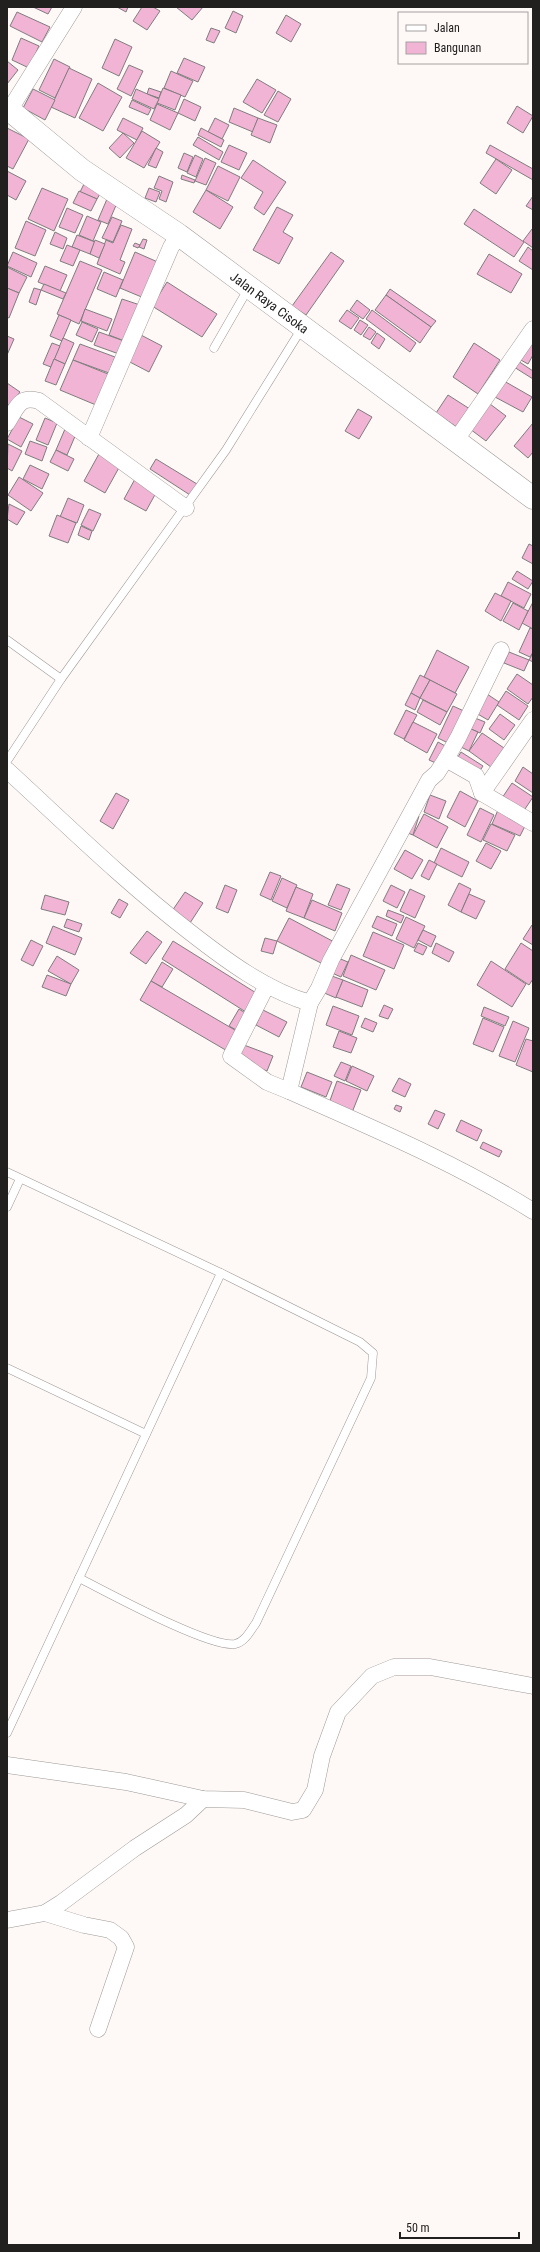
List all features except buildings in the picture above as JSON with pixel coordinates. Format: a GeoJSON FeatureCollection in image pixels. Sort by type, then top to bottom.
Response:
{"type":"FeatureCollection","features":[{"type":"Feature","properties":{"kind":"street"},"geometry":{"type":"LineString","coordinates":[[8,110],[74,7]]}},
{"type":"Feature","properties":{"kind":"street","name":"Jalan Raya Cisoka"},"geometry":{"type":"LineString","coordinates":[[8,110],[82,170],[179,235],[250,286],[302,328],[533,498]]}},
{"type":"Feature","properties":{"kind":"street"},"geometry":{"type":"LineString","coordinates":[[89,438],[171,247],[179,235]]}},
{"type":"Feature","properties":{"kind":"street"},"geometry":{"type":"LineString","coordinates":[[456,440],[533,329]]}},
{"type":"Feature","properties":{"kind":"street"},"geometry":{"type":"LineString","coordinates":[[7,423],[23,400],[29,398],[39,400],[186,508]]}},
{"type":"Feature","properties":{"kind":"street"},"geometry":{"type":"LineString","coordinates":[[289,1091],[310,1003],[319,988],[331,960],[429,780],[438,773],[458,738],[501,650]]}},
{"type":"Feature","properties":{"kind":"street"},"geometry":{"type":"LineString","coordinates":[[482,793],[533,720]]}},
{"type":"Feature","properties":{"kind":"street"},"geometry":{"type":"LineString","coordinates":[[446,759],[476,776],[482,793],[533,823]]}},
{"type":"Feature","properties":{"kind":"street"},"geometry":{"type":"LineString","coordinates":[[7,770],[156,906],[220,955],[267,986],[288,996],[310,1003]]}},
{"type":"Feature","properties":{"kind":"street"},"geometry":{"type":"LineString","coordinates":[[267,986],[231,1056],[267,1082],[428,1154],[492,1185],[533,1211]]}},
{"type":"Feature","properties":{"kind":"street"},"geometry":{"type":"LineString","coordinates":[[7,1765],[126,1782],[203,1799],[244,1800],[292,1812],[303,1810],[315,1790],[322,1756],[338,1712],[372,1676],[394,1667],[430,1667],[533,1686]]}},
{"type":"Feature","properties":{"kind":"street"},"geometry":{"type":"LineString","coordinates":[[7,1920],[45,1913],[61,1904],[135,1848],[186,1815],[203,1799]]}},
{"type":"Feature","properties":{"kind":"street"},"geometry":{"type":"LineString","coordinates":[[45,1913],[84,1925],[110,1930],[121,1938],[126,1947],[98,2030]]}},
{"type":"Feature","properties":{"kind":"lane"},"geometry":{"type":"LineString","coordinates":[[214,348],[250,286]]}},
{"type":"Feature","properties":{"kind":"lane"},"geometry":{"type":"LineString","coordinates":[[7,761],[61,679],[186,508],[226,450],[302,328]]}},
{"type":"Feature","properties":{"kind":"lane"},"geometry":{"type":"LineString","coordinates":[[7,640],[61,679]]}},
{"type":"Feature","properties":{"kind":"lane"},"geometry":{"type":"LineString","coordinates":[[7,1172],[221,1273],[360,1342],[373,1353],[374,1365],[371,1378],[256,1623],[243,1641],[234,1644],[218,1642],[192,1633],[79,1578]]}},
{"type":"Feature","properties":{"kind":"lane"},"geometry":{"type":"LineString","coordinates":[[7,1207],[20,1178]]}},
{"type":"Feature","properties":{"kind":"lane"},"geometry":{"type":"LineString","coordinates":[[7,1733],[221,1273]]}},
{"type":"Feature","properties":{"kind":"lane"},"geometry":{"type":"LineString","coordinates":[[7,1368],[146,1434]]}}]}
